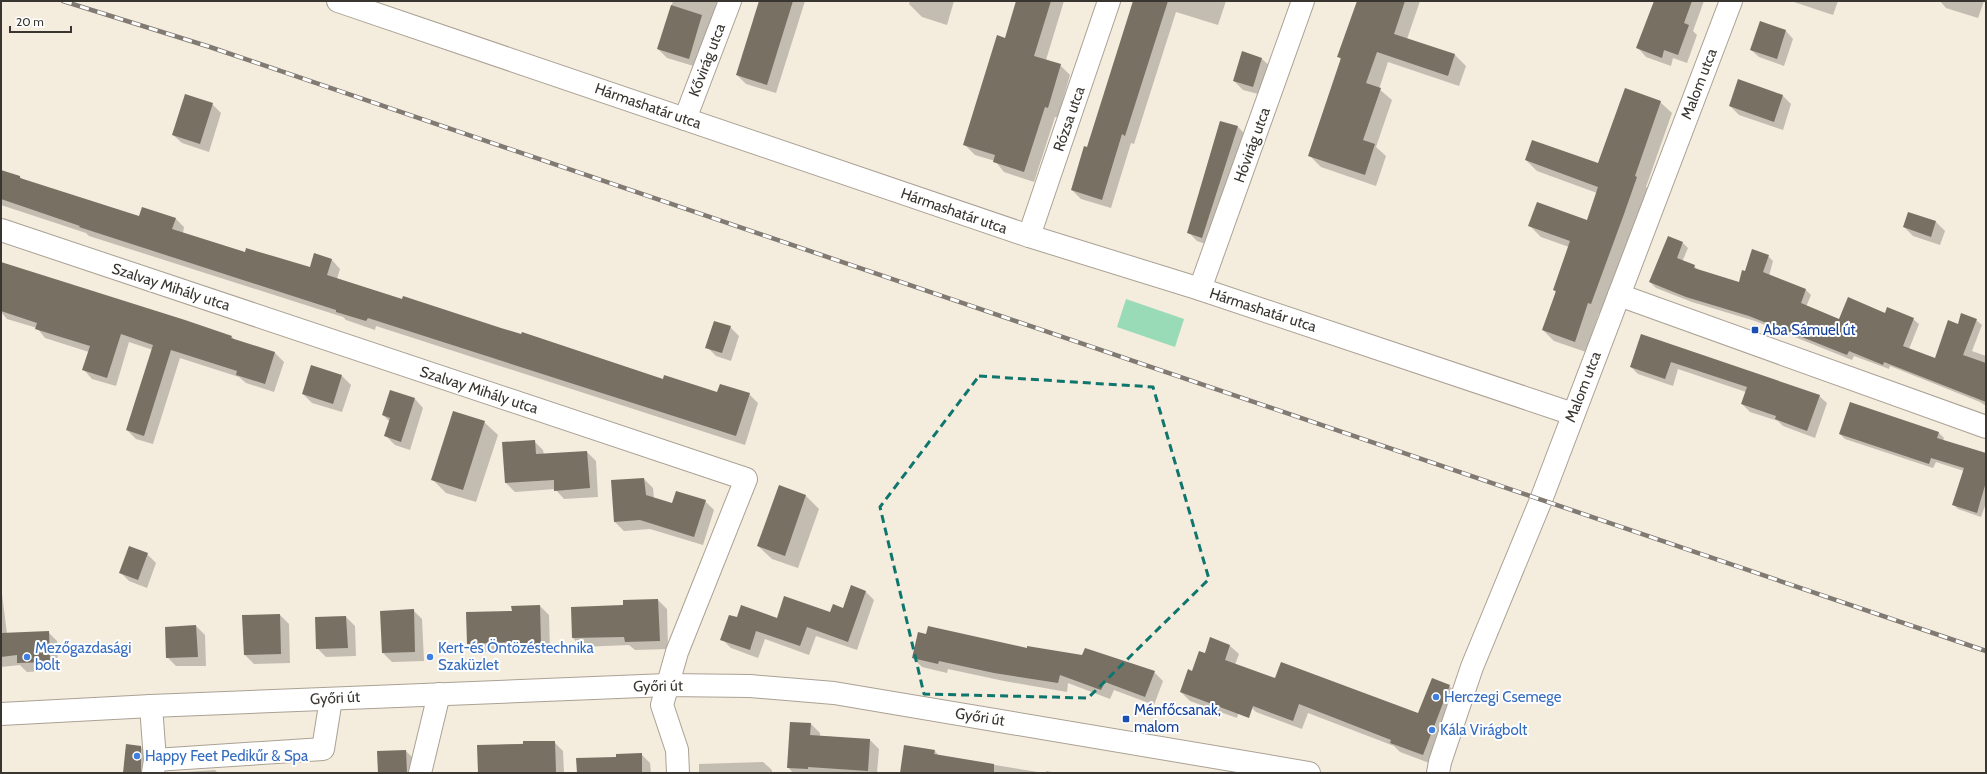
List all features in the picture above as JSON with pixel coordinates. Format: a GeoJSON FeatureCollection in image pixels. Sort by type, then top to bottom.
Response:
{"type":"FeatureCollection","features":[{"type":"Feature","properties":{"kind":"street","name":"Kővirág utca"},"geometry":{"type":"LineString","coordinates":[[685,119],[730,1]]}},
{"type":"Feature","properties":{"kind":"street","name":"Rózsa utca"},"geometry":{"type":"LineString","coordinates":[[1029,236],[1109,1]]}},
{"type":"Feature","properties":{"kind":"street","name":"Hóvirág utca"},"geometry":{"type":"LineString","coordinates":[[1200,289],[1303,1]]}},
{"type":"Feature","properties":{"kind":"street","name":"Malom utca"},"geometry":{"type":"LineString","coordinates":[[1438,773],[1440,762],[1472,667],[1541,500],[1572,414],[1731,1]]}},
{"type":"Feature","properties":{"kind":"street","name":"Hármashatár utca"},"geometry":{"type":"LineString","coordinates":[[347,2],[1029,236],[1200,289],[1572,414]]}},
{"type":"Feature","properties":{"kind":"street","name":"Szalvay Mihály utca"},"geometry":{"type":"LineString","coordinates":[[1,230],[746,479],[676,652],[667,685]]}},
{"type":"Feature","properties":{"kind":"street"},"geometry":{"type":"LineString","coordinates":[[1619,295],[1986,427]]}},
{"type":"Feature","properties":{"kind":"street"},"geometry":{"type":"LineString","coordinates":[[667,685],[662,705],[677,750],[678,773]]}},
{"type":"Feature","properties":{"kind":"street","name":"Győri út"},"geometry":{"type":"LineString","coordinates":[[1,714],[151,706],[667,685],[750,686],[834,693],[1310,773]]}},
{"type":"Feature","properties":{"kind":"street"},"geometry":{"type":"LineString","coordinates":[[420,773],[440,694]]}},
{"type":"Feature","properties":{"kind":"street"},"geometry":{"type":"LineString","coordinates":[[151,706],[154,766],[323,749],[331,699]]}},
{"type":"Feature","properties":{"kind":"highlighted area"},"geometry":{"type":"Polygon","coordinates":[[[979,376],[1153,387],[1209,579],[1088,698],[924,694],[880,507],[979,376]]]}},
{"type":"Feature","properties":{"kind":"green space"},"geometry":{"type":"Polygon","coordinates":[[[1126,299],[1184,319],[1175,347],[1117,327],[1126,299]]]}},
{"type":"Feature","properties":{"kind":"building"},"geometry":{"type":"Polygon","coordinates":[[[759,1],[793,1],[767,85],[736,75],[759,1]]]}},
{"type":"Feature","properties":{"kind":"building"},"geometry":{"type":"Polygon","coordinates":[[[1016,1],[1051,1],[1034,56],[1061,64],[1048,108],[1045,107],[1024,172],[993,162],[995,155],[963,145],[997,35],[1005,38],[1016,1]]]}},
{"type":"Feature","properties":{"kind":"building"},"geometry":{"type":"Polygon","coordinates":[[[1133,1],[1168,1],[1125,136],[1122,134],[1102,200],[1071,190],[1084,146],[1087,147],[1133,1]]]}},
{"type":"Feature","properties":{"kind":"building"},"geometry":{"type":"Polygon","coordinates":[[[1357,1],[1405,1],[1394,34],[1455,54],[1448,76],[1377,52],[1366,83],[1381,88],[1363,140],[1375,144],[1365,175],[1308,156],[1341,58],[1337,57],[1357,1]]]}},
{"type":"Feature","properties":{"kind":"building"},"geometry":{"type":"Polygon","coordinates":[[[1654,1],[1692,1],[1684,23],[1689,25],[1678,55],[1664,50],[1662,58],[1636,48],[1654,1]]]}},
{"type":"Feature","properties":{"kind":"building"},"geometry":{"type":"Polygon","coordinates":[[[671,5],[702,15],[689,59],[657,49],[671,5]]]}},
{"type":"Feature","properties":{"kind":"building"},"geometry":{"type":"Polygon","coordinates":[[[1760,21],[1786,30],[1777,59],[1750,50],[1760,21]]]}},
{"type":"Feature","properties":{"kind":"building"},"geometry":{"type":"Polygon","coordinates":[[[1242,51],[1262,58],[1253,87],[1233,81],[1242,51]]]}},
{"type":"Feature","properties":{"kind":"building"},"geometry":{"type":"Polygon","coordinates":[[[1738,79],[1783,95],[1774,122],[1729,106],[1738,79]]]}},
{"type":"Feature","properties":{"kind":"building"},"geometry":{"type":"Polygon","coordinates":[[[1625,88],[1661,101],[1635,176],[1637,177],[1624,214],[1591,304],[1588,303],[1575,342],[1542,330],[1556,291],[1553,290],[1570,241],[1528,226],[1537,202],[1587,220],[1598,187],[1525,160],[1532,140],[1598,163],[1625,88]]]}},
{"type":"Feature","properties":{"kind":"building"},"geometry":{"type":"Polygon","coordinates":[[[185,94],[213,103],[200,144],[172,135],[185,94]]]}},
{"type":"Feature","properties":{"kind":"building"},"geometry":{"type":"Polygon","coordinates":[[[1220,121],[1238,126],[1202,238],[1187,233],[1220,121]]]}},
{"type":"Feature","properties":{"kind":"building"},"geometry":{"type":"Polygon","coordinates":[[[1,170],[20,176],[20,178],[139,216],[142,207],[176,218],[172,229],[245,252],[246,248],[310,267],[314,253],[332,259],[327,275],[402,299],[403,296],[521,334],[522,332],[663,379],[664,375],[717,392],[720,384],[750,393],[736,436],[368,318],[366,321],[336,312],[336,310],[79,227],[80,226],[1,199],[1,170]]]}},
{"type":"Feature","properties":{"kind":"building"},"geometry":{"type":"Polygon","coordinates":[[[1908,212],[1936,221],[1931,237],[1903,227],[1908,212]]]}},
{"type":"Feature","properties":{"kind":"building"},"geometry":{"type":"Polygon","coordinates":[[[1668,236],[1683,242],[1677,258],[1695,265],[1694,268],[1739,282],[1742,270],[1745,271],[1752,249],[1769,255],[1763,272],[1806,289],[1801,303],[1839,319],[1848,297],[1885,313],[1887,307],[1914,318],[1903,346],[1935,358],[1948,320],[1958,324],[1961,313],[1977,319],[1963,355],[1986,363],[1986,402],[1884,362],[1883,365],[1849,351],[1847,355],[1749,316],[1686,297],[1649,282],[1668,236]]]}},
{"type":"Feature","properties":{"kind":"building"},"geometry":{"type":"Polygon","coordinates":[[[1,262],[185,320],[232,336],[231,338],[275,352],[265,384],[236,375],[237,371],[171,350],[144,436],[126,430],[153,345],[121,334],[107,378],[82,370],[90,346],[35,329],[37,323],[1,311],[1,262]]]}},
{"type":"Feature","properties":{"kind":"building"},"geometry":{"type":"Polygon","coordinates":[[[714,321],[731,326],[722,353],[705,348],[714,321]]]}},
{"type":"Feature","properties":{"kind":"building"},"geometry":{"type":"Polygon","coordinates":[[[1641,334],[1820,395],[1807,431],[1775,419],[1776,416],[1741,404],[1747,387],[1671,362],[1665,379],[1630,367],[1641,334]]]}},
{"type":"Feature","properties":{"kind":"building"},"geometry":{"type":"Polygon","coordinates":[[[311,365],[342,375],[333,404],[302,394],[311,365]]]}},
{"type":"Feature","properties":{"kind":"building"},"geometry":{"type":"Polygon","coordinates":[[[390,390],[415,398],[401,442],[384,436],[390,418],[382,415],[390,390]]]}},
{"type":"Feature","properties":{"kind":"building"},"geometry":{"type":"Polygon","coordinates":[[[1850,402],[1939,432],[1937,438],[1986,453],[1986,482],[1977,513],[1952,505],[1964,468],[1931,458],[1929,464],[1839,434],[1850,402]]]}},
{"type":"Feature","properties":{"kind":"building"},"geometry":{"type":"Polygon","coordinates":[[[453,411],[485,421],[463,490],[431,480],[453,411]]]}},
{"type":"Feature","properties":{"kind":"building"},"geometry":{"type":"Polygon","coordinates":[[[535,440],[536,454],[587,451],[590,488],[554,491],[554,480],[505,483],[502,442],[535,440]]]}},
{"type":"Feature","properties":{"kind":"building"},"geometry":{"type":"Polygon","coordinates":[[[644,478],[646,495],[672,503],[676,491],[706,500],[694,537],[640,520],[614,522],[611,480],[644,478]]]}},
{"type":"Feature","properties":{"kind":"building"},"geometry":{"type":"Polygon","coordinates":[[[779,485],[806,495],[785,556],[757,546],[779,485]]]}},
{"type":"Feature","properties":{"kind":"building"},"geometry":{"type":"Polygon","coordinates":[[[129,546],[148,553],[138,580],[119,573],[129,546]]]}},
{"type":"Feature","properties":{"kind":"building"},"geometry":{"type":"Polygon","coordinates":[[[851,585],[866,591],[848,642],[807,627],[800,646],[756,631],[750,650],[720,640],[729,615],[737,617],[741,605],[777,618],[784,596],[830,612],[833,604],[843,608],[851,585]]]}},
{"type":"Feature","properties":{"kind":"building"},"geometry":{"type":"Polygon","coordinates":[[[658,599],[660,641],[625,642],[624,637],[572,638],[571,607],[623,605],[623,600],[658,599]]]}},
{"type":"Feature","properties":{"kind":"building"},"geometry":{"type":"Polygon","coordinates":[[[540,605],[541,644],[513,645],[513,642],[467,644],[466,612],[512,611],[511,606],[540,605]]]}},
{"type":"Feature","properties":{"kind":"building"},"geometry":{"type":"Polygon","coordinates":[[[414,609],[415,652],[382,653],[380,611],[414,609]]]}},
{"type":"Feature","properties":{"kind":"building"},"geometry":{"type":"Polygon","coordinates":[[[280,614],[281,654],[244,655],[242,615],[280,614]]]}},
{"type":"Feature","properties":{"kind":"building"},"geometry":{"type":"Polygon","coordinates":[[[346,616],[348,648],[316,649],[315,617],[346,616]]]}},
{"type":"Feature","properties":{"kind":"building"},"geometry":{"type":"Polygon","coordinates":[[[196,625],[198,657],[166,658],[165,627],[196,625]]]}},
{"type":"Feature","properties":{"kind":"building"},"geometry":{"type":"Polygon","coordinates":[[[928,626],[1027,648],[1027,646],[1082,655],[1085,648],[1155,671],[1145,697],[1105,682],[1101,690],[1060,675],[1058,683],[994,673],[939,661],[938,664],[912,658],[918,632],[926,634],[928,626]]]}},
{"type":"Feature","properties":{"kind":"building"},"geometry":{"type":"Polygon","coordinates":[[[49,631],[50,662],[17,663],[17,655],[1,657],[1,633],[49,631]]]}},
{"type":"Feature","properties":{"kind":"building"},"geometry":{"type":"Polygon","coordinates":[[[1210,637],[1230,645],[1225,660],[1275,678],[1281,662],[1418,713],[1432,678],[1450,685],[1423,755],[1390,743],[1391,740],[1299,704],[1293,721],[1253,706],[1249,718],[1180,692],[1188,669],[1192,671],[1199,651],[1205,653],[1210,637]]]}},
{"type":"Feature","properties":{"kind":"building"},"geometry":{"type":"Polygon","coordinates":[[[790,722],[811,723],[810,735],[870,739],[868,771],[808,767],[808,769],[787,768],[790,722]]]}},
{"type":"Feature","properties":{"kind":"building"},"geometry":{"type":"Polygon","coordinates":[[[523,741],[555,741],[556,772],[478,773],[477,745],[523,744],[523,741]]]}},
{"type":"Feature","properties":{"kind":"building"},"geometry":{"type":"Polygon","coordinates":[[[126,744],[141,746],[141,773],[123,773],[126,744]]]}},
{"type":"Feature","properties":{"kind":"building"},"geometry":{"type":"Polygon","coordinates":[[[904,745],[935,750],[934,754],[994,764],[994,773],[900,773],[904,745]]]}},
{"type":"Feature","properties":{"kind":"building"},"geometry":{"type":"Polygon","coordinates":[[[406,750],[407,773],[378,773],[377,751],[406,750]]]}},
{"type":"Feature","properties":{"kind":"building"},"geometry":{"type":"Polygon","coordinates":[[[642,753],[642,773],[577,773],[576,758],[616,757],[616,754],[642,753]]]}},
{"type":"Feature","properties":{"kind":"railway"},"geometry":{"type":"LineString","coordinates":[[63,1],[210,47],[1986,651]]}},
{"type":"Feature","properties":{"kind":"place","name":"Aba Sámuel út"},"geometry":{"type":"Point","coordinates":[1755,330]}},
{"type":"Feature","properties":{"kind":"place","name":"Mezőgazdasági bolt"},"geometry":{"type":"Point","coordinates":[27,657]}},
{"type":"Feature","properties":{"kind":"place","name":"Kert-és Öntözéstechnika Szaküzlet"},"geometry":{"type":"Point","coordinates":[430,657]}},
{"type":"Feature","properties":{"kind":"place","name":"Herczegi Csemege"},"geometry":{"type":"Point","coordinates":[1436,697]}},
{"type":"Feature","properties":{"kind":"place","name":"Ménfőcsanak, malom"},"geometry":{"type":"Point","coordinates":[1126,719]}},
{"type":"Feature","properties":{"kind":"place","name":"Kála Virágbolt"},"geometry":{"type":"Point","coordinates":[1432,730]}},
{"type":"Feature","properties":{"kind":"place","name":"Happy Feet Pedikűr & Spa"},"geometry":{"type":"Point","coordinates":[137,756]}}]}
